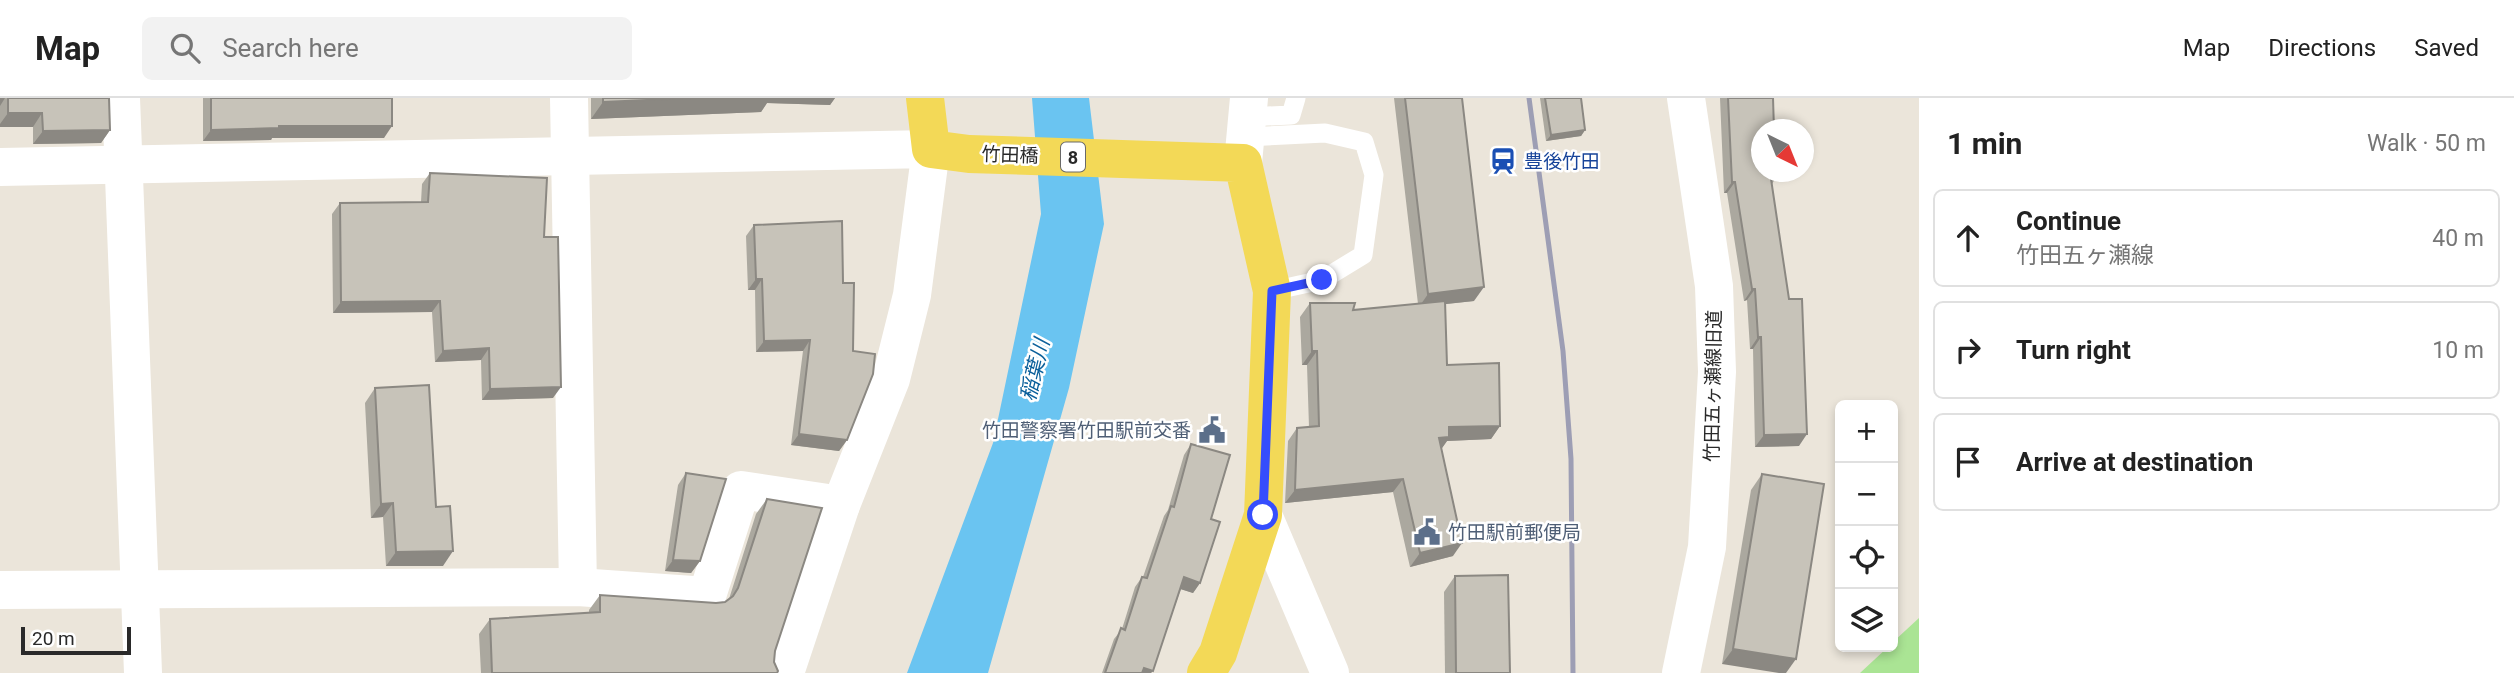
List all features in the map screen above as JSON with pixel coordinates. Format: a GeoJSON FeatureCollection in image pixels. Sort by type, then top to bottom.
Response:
{"type":"FeatureCollection","features":[{"type":"Feature","properties":{"kind":"main road"},"geometry":{"type":"LineString","coordinates":[[925,98],[931,149]]}},
{"type":"Feature","properties":{"kind":"main road"},"geometry":{"type":"LineString","coordinates":[[1206,673],[1218,653],[1263,515],[1272,291],[1246,129]]}},
{"type":"Feature","properties":{"kind":"main road","name":"竹田橋"},"geometry":{"type":"LineString","coordinates":[[931,149],[969,154],[1178,161],[1246,129]]}},
{"type":"Feature","properties":{"kind":"street"},"geometry":{"type":"LineString","coordinates":[[121,98],[143,673]]}},
{"type":"Feature","properties":{"kind":"street"},"geometry":{"type":"LineString","coordinates":[[569,98],[579,586]]}},
{"type":"Feature","properties":{"kind":"street","name":"竹田五ヶ瀬線旧道"},"geometry":{"type":"LineString","coordinates":[[1681,673],[1707,547],[1717,372],[1714,286],[1686,98]]}},
{"type":"Feature","properties":{"kind":"street"},"geometry":{"type":"LineString","coordinates":[[0,167],[931,149],[912,295],[891,379],[841,505],[785,673]]}},
{"type":"Feature","properties":{"kind":"street"},"geometry":{"type":"LineString","coordinates":[[0,590],[579,586],[707,596],[741,490],[841,505]]}},
{"type":"Feature","properties":{"kind":"street"},"geometry":{"type":"LineString","coordinates":[[1263,515],[1330,673]]}},
{"type":"Feature","properties":{"kind":"lane"},"geometry":{"type":"LineString","coordinates":[[1246,129],[1292,114],[1296,98]]}},
{"type":"Feature","properties":{"kind":"lane"},"geometry":{"type":"LineString","coordinates":[[1246,129],[1325,133],[1364,142],[1374,174],[1363,256],[1322,280],[1272,291]]}},
{"type":"Feature","properties":{"kind":"green space"},"geometry":{"type":"Polygon","coordinates":[[[1919,618],[1919,673],[1860,673],[1883,652],[1898,652],[1898,637],[1919,618]]]}},
{"type":"Feature","properties":{"kind":"water","name":"稲葉川"},"geometry":{"type":"Polygon","coordinates":[[[1032,98],[1089,98],[1104,224],[1069,388],[988,673],[907,673],[993,443],[1041,214],[1032,98]]]}},
{"type":"Feature","properties":{"kind":"building"},"geometry":{"type":"Polygon","coordinates":[[[8,98],[109,98],[110,130],[43,131],[42,113],[8,113],[8,98]]]}},
{"type":"Feature","properties":{"kind":"building"},"geometry":{"type":"Polygon","coordinates":[[[211,98],[392,98],[392,126],[279,126],[211,130],[211,98]]]}},
{"type":"Feature","properties":{"kind":"building"},"geometry":{"type":"Polygon","coordinates":[[[603,98],[691,98],[603,102],[603,98]]]}},
{"type":"Feature","properties":{"kind":"building"},"geometry":{"type":"Polygon","coordinates":[[[1405,98],[1462,98],[1484,287],[1428,294],[1405,98]]]}},
{"type":"Feature","properties":{"kind":"building"},"geometry":{"type":"Polygon","coordinates":[[[1545,98],[1581,98],[1585,130],[1551,135],[1545,98]]]}},
{"type":"Feature","properties":{"kind":"building"},"geometry":{"type":"Polygon","coordinates":[[[1728,98],[1773,98],[1774,119],[1751,119],[1751,182],[1771,182],[1789,299],[1802,299],[1807,434],[1764,435],[1761,337],[1758,337],[1755,289],[1752,289],[1735,182],[1732,182],[1728,98]]]}},
{"type":"Feature","properties":{"kind":"building"},"geometry":{"type":"Polygon","coordinates":[[[430,173],[547,178],[544,237],[558,237],[561,387],[490,389],[489,348],[443,351],[440,301],[341,302],[340,203],[428,202],[430,173]]]}},
{"type":"Feature","properties":{"kind":"building"},"geometry":{"type":"Polygon","coordinates":[[[842,221],[843,283],[854,283],[853,351],[875,354],[873,374],[847,440],[799,434],[810,340],[764,341],[762,279],[756,279],[754,225],[842,221]]]}},
{"type":"Feature","properties":{"kind":"building"},"geometry":{"type":"Polygon","coordinates":[[[1445,301],[1447,365],[1499,363],[1500,426],[1449,427],[1449,437],[1439,438],[1462,543],[1420,553],[1403,479],[1295,490],[1297,428],[1319,426],[1317,351],[1312,351],[1310,303],[1355,303],[1353,310],[1445,301]]]}},
{"type":"Feature","properties":{"kind":"building"},"geometry":{"type":"Polygon","coordinates":[[[429,385],[436,507],[450,506],[453,551],[396,552],[393,503],[381,504],[375,388],[429,385]]]}},
{"type":"Feature","properties":{"kind":"building"},"geometry":{"type":"Polygon","coordinates":[[[1191,444],[1230,455],[1211,519],[1220,522],[1200,583],[1184,577],[1153,671],[1144,668],[1142,673],[1105,673],[1121,628],[1125,630],[1142,577],[1147,578],[1171,506],[1174,507],[1191,444]]]}},
{"type":"Feature","properties":{"kind":"building"},"geometry":{"type":"Polygon","coordinates":[[[686,473],[726,479],[700,561],[673,560],[686,473]]]}},
{"type":"Feature","properties":{"kind":"building"},"geometry":{"type":"Polygon","coordinates":[[[1762,474],[1824,484],[1796,659],[1733,649],[1762,474]]]}},
{"type":"Feature","properties":{"kind":"building"},"geometry":{"type":"Polygon","coordinates":[[[767,499],[822,508],[775,651],[777,673],[492,673],[490,619],[600,612],[600,595],[725,602],[738,588],[767,499]]]}},
{"type":"Feature","properties":{"kind":"building"},"geometry":{"type":"Polygon","coordinates":[[[1508,575],[1510,673],[1456,673],[1455,576],[1508,575]]]}},
{"type":"Feature","properties":{"kind":"railway"},"geometry":{"type":"LineString","coordinates":[[1529,98],[1563,351],[1571,459],[1573,673]]}},
{"type":"Feature","properties":{"kind":"place","name":"豊後竹田"},"geometry":{"type":"Point","coordinates":[1503,161]}},
{"type":"Feature","properties":{"kind":"place","name":"竹田警察署竹田駅前交番"},"geometry":{"type":"Point","coordinates":[1212,430]}},
{"type":"Feature","properties":{"kind":"place","name":"竹田駅前郵便局"},"geometry":{"type":"Point","coordinates":[1427,532]}},
{"type":"Feature","properties":{"kind":"route"},"geometry":{"type":"LineString","coordinates":[[1263,515],[1272,291],[1322,280]]}}]}
